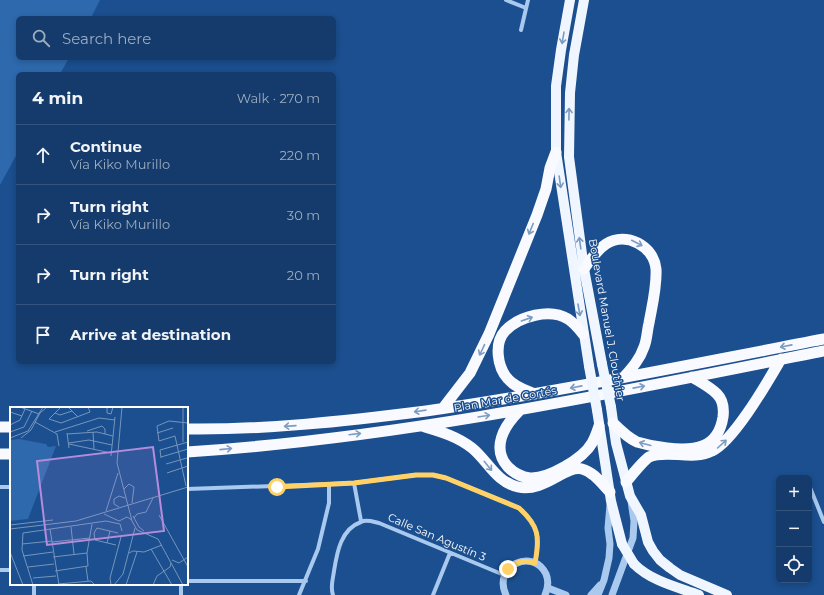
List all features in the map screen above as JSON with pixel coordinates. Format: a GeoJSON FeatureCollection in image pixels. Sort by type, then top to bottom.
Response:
{"type":"FeatureCollection","features":[{"type":"Feature","properties":{"kind":"highway"},"geometry":{"type":"LineString","coordinates":[[442,408],[470,373],[489,334],[537,215],[556,152]]}},
{"type":"Feature","properties":{"kind":"highway"},"geometry":{"type":"LineString","coordinates":[[584,269],[599,249],[611,241],[621,238],[641,244],[648,251],[654,262],[656,268],[655,288],[644,346],[635,365],[624,377]]}},
{"type":"Feature","properties":{"kind":"highway"},"geometry":{"type":"LineString","coordinates":[[535,394],[518,387],[507,378],[500,366],[498,344],[506,330],[517,322],[545,314],[567,318],[583,334]]}},
{"type":"Feature","properties":{"kind":"highway","name":"Plan Mar de Cortés"},"geometry":{"type":"LineString","coordinates":[[188,429],[297,426],[348,421],[442,408],[535,394],[824,339]]}},
{"type":"Feature","properties":{"kind":"highway","name":"Plan Mar de Cortés"},"geometry":{"type":"LineString","coordinates":[[188,452],[231,449],[420,426],[519,411],[824,351]]}},
{"type":"Feature","properties":{"kind":"highway"},"geometry":{"type":"LineString","coordinates":[[626,482],[649,458],[661,454],[698,455],[719,448],[731,435],[743,418],[781,359]]}},
{"type":"Feature","properties":{"kind":"highway"},"geometry":{"type":"LineString","coordinates":[[613,423],[636,441],[648,445],[685,450],[700,447],[711,441],[718,434],[720,428],[724,413],[723,403],[713,390],[692,377]]}},
{"type":"Feature","properties":{"kind":"highway"},"geometry":{"type":"LineString","coordinates":[[519,411],[511,419],[503,431],[500,441],[500,452],[504,462],[509,468],[515,473],[524,477],[546,475],[571,462],[592,443],[599,426]]}},
{"type":"Feature","properties":{"kind":"highway"},"geometry":{"type":"LineString","coordinates":[[420,426],[442,432],[460,440],[472,448],[497,476],[518,487],[533,488],[571,470],[581,469],[594,476],[610,496]]}},
{"type":"Feature","properties":{"kind":"main road"},"geometry":{"type":"LineString","coordinates":[[570,0],[556,86],[556,152],[583,334],[597,410],[610,496],[622,544],[634,564],[641,571],[653,578],[699,595]]}},
{"type":"Feature","properties":{"kind":"main road","name":"Boulevard Manuel J. Clouthier"},"geometry":{"type":"LineString","coordinates":[[584,0],[574,55],[570,93],[568,157],[584,269],[611,408],[616,443],[630,496],[641,515],[648,542],[660,560],[680,575],[727,595]]}},
{"type":"Feature","properties":{"kind":"street"},"geometry":{"type":"LineString","coordinates":[[506,0],[526,8]]}},
{"type":"Feature","properties":{"kind":"street"},"geometry":{"type":"LineString","coordinates":[[521,30],[528,0]]}},
{"type":"Feature","properties":{"kind":"street"},"geometry":{"type":"LineString","coordinates":[[188,489],[354,483],[416,475],[433,475],[446,478],[519,508],[526,514],[533,523],[539,542],[535,563]]}},
{"type":"Feature","properties":{"kind":"street"},"geometry":{"type":"LineString","coordinates":[[333,595],[332,586],[337,551],[343,537],[350,529],[361,521],[354,483]]}},
{"type":"Feature","properties":{"kind":"street"},"geometry":{"type":"LineString","coordinates":[[300,595],[318,549],[329,503],[329,484]]}},
{"type":"Feature","properties":{"kind":"street"},"geometry":{"type":"LineString","coordinates":[[812,492],[824,522]]}},
{"type":"Feature","properties":{"kind":"street"},"geometry":{"type":"LineString","coordinates":[[598,595],[610,558],[608,528],[610,496]]}},
{"type":"Feature","properties":{"kind":"street"},"geometry":{"type":"LineString","coordinates":[[612,595],[633,538],[634,521],[630,496]]}},
{"type":"Feature","properties":{"kind":"street","name":"Calle San Agustín 3"},"geometry":{"type":"LineString","coordinates":[[361,521],[379,522],[504,575]]}},
{"type":"Feature","properties":{"kind":"street"},"geometry":{"type":"LineString","coordinates":[[433,595],[450,553]]}},
{"type":"Feature","properties":{"kind":"street"},"geometry":{"type":"LineString","coordinates":[[506,595],[503,582],[504,575],[508,569],[520,561],[535,563],[544,570],[547,576],[546,592],[566,595]]}},
{"type":"Feature","properties":{"kind":"street"},"geometry":{"type":"LineString","coordinates":[[590,595],[604,580]]}},
{"type":"Feature","properties":{"kind":"street"},"geometry":{"type":"LineString","coordinates":[[188,581],[306,581]]}},
{"type":"Feature","properties":{"kind":"shaded area"},"geometry":{"type":"Polygon","coordinates":[[[0,0],[100,0],[92,16],[16,16],[16,60],[68,60],[61,72],[16,72],[16,156],[0,185],[0,0]]]}},
{"type":"Feature","properties":{"kind":"route"},"geometry":{"type":"LineString","coordinates":[[277,487],[354,483],[416,475],[433,475],[446,478],[519,508],[533,523],[539,542],[535,563],[520,561],[508,569]]}}]}
